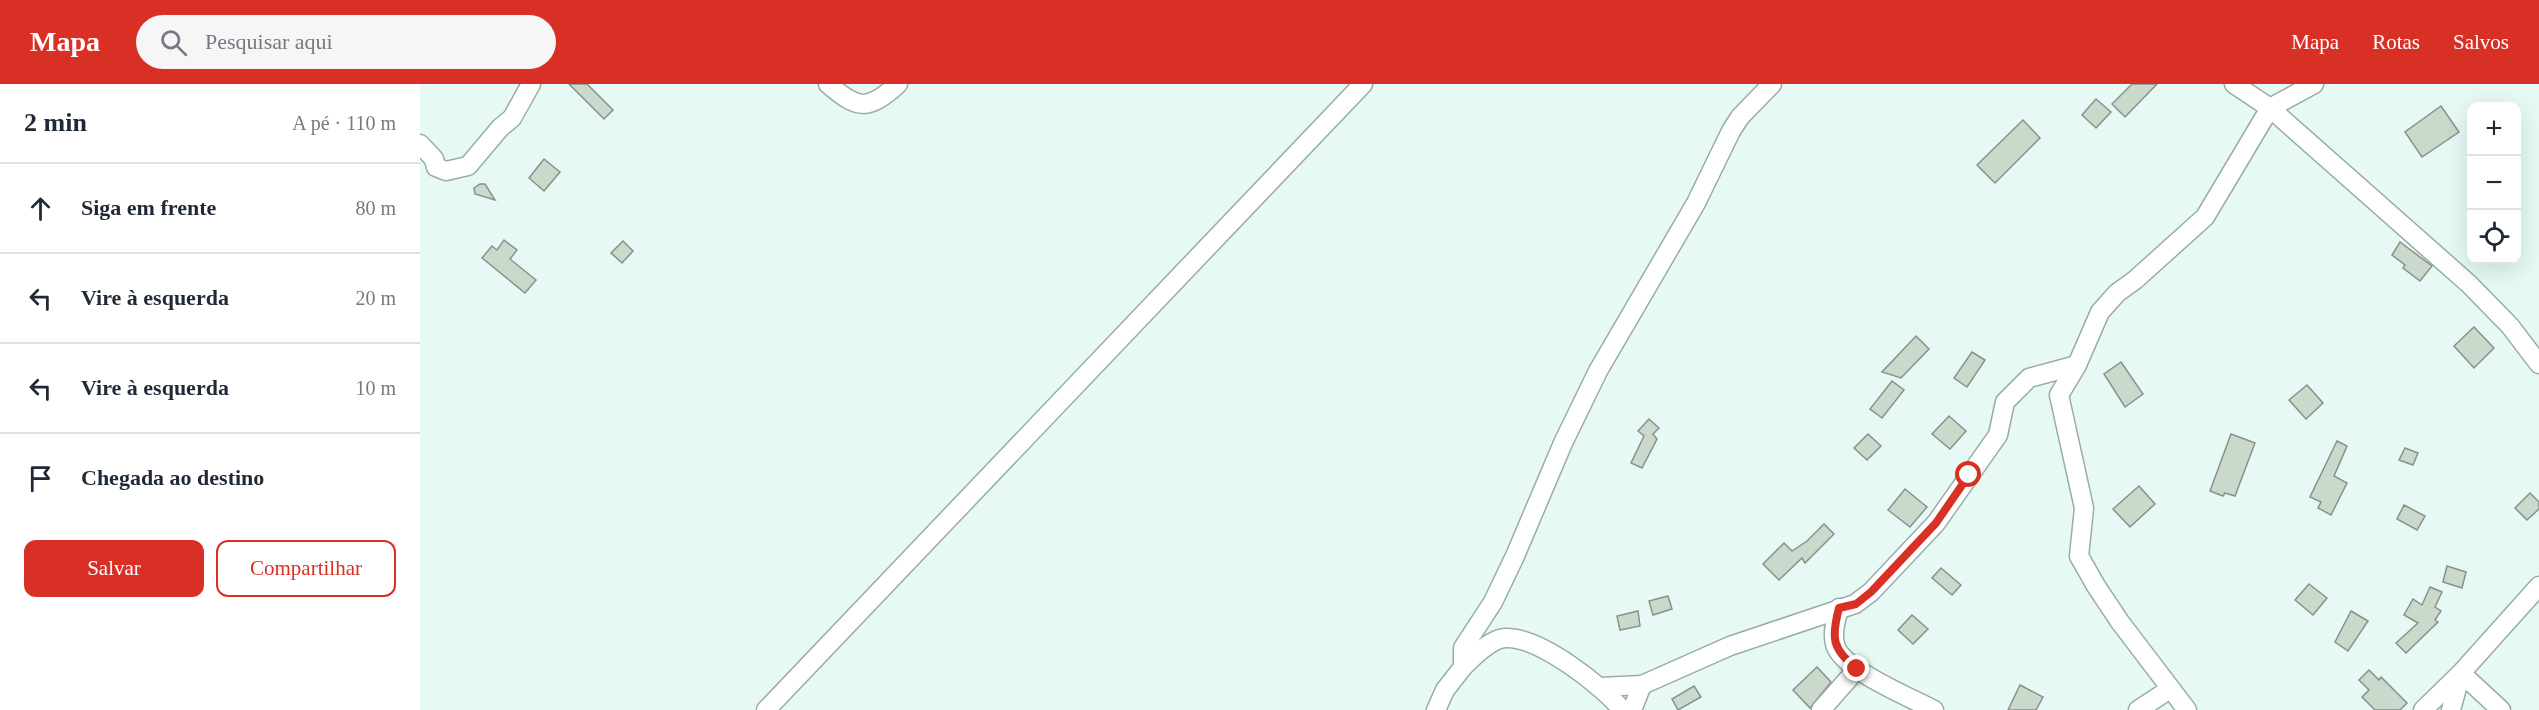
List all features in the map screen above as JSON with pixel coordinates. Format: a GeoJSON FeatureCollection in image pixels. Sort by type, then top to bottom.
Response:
{"type":"FeatureCollection","features":[{"type":"Feature","properties":{"kind":"street"},"geometry":{"type":"LineString","coordinates":[[420,144],[434,159],[436,167],[446,171],[468,166],[500,128],[512,118],[531,84]]}},
{"type":"Feature","properties":{"kind":"street"},"geometry":{"type":"LineString","coordinates":[[828,84],[857,105],[869,105],[898,84]]}},
{"type":"Feature","properties":{"kind":"street"},"geometry":{"type":"LineString","coordinates":[[766,710],[1363,84]]}},
{"type":"Feature","properties":{"kind":"street"},"geometry":{"type":"LineString","coordinates":[[1463,667],[1463,648],[1493,602],[1563,443],[1598,371],[1696,203],[1731,131],[1740,117],[1772,84]]}},
{"type":"Feature","properties":{"kind":"street"},"geometry":{"type":"LineString","coordinates":[[2234,84],[2270,108],[2469,284],[2510,326],[2539,364]]}},
{"type":"Feature","properties":{"kind":"street"},"geometry":{"type":"LineString","coordinates":[[2187,710],[2120,622],[2079,556],[2084,508],[2059,395],[2077,365],[2100,312],[2117,293],[2135,280],[2205,217],[2270,108],[2292,90],[2314,84]]}},
{"type":"Feature","properties":{"kind":"street"},"geometry":{"type":"LineString","coordinates":[[1600,687],[1642,685],[1730,645],[1856,604],[1871,592],[1936,523],[1998,435],[2006,402],[2029,378],[2077,365]]}},
{"type":"Feature","properties":{"kind":"street"},"geometry":{"type":"LineString","coordinates":[[2423,710],[2461,673],[2539,586]]}},
{"type":"Feature","properties":{"kind":"street"},"geometry":{"type":"LineString","coordinates":[[1839,608],[1834,626],[1835,646],[1841,656],[1857,669],[1934,710]]}},
{"type":"Feature","properties":{"kind":"street"},"geometry":{"type":"LineString","coordinates":[[1436,710],[1445,690],[1463,667],[1486,647],[1504,638],[1533,644],[1576,669],[1600,687],[1622,710]]}},
{"type":"Feature","properties":{"kind":"street"},"geometry":{"type":"LineString","coordinates":[[1821,710],[1857,669]]}},
{"type":"Feature","properties":{"kind":"street"},"geometry":{"type":"LineString","coordinates":[[2451,710],[2461,673]]}},
{"type":"Feature","properties":{"kind":"street"},"geometry":{"type":"LineString","coordinates":[[2461,673],[2501,710]]}},
{"type":"Feature","properties":{"kind":"street"},"geometry":{"type":"LineString","coordinates":[[1632,710],[1642,685]]}},
{"type":"Feature","properties":{"kind":"street"},"geometry":{"type":"LineString","coordinates":[[2138,710],[2170,688]]}},
{"type":"Feature","properties":{"kind":"building"},"geometry":{"type":"Polygon","coordinates":[[[569,84],[587,84],[613,110],[604,119],[569,84]]]}},
{"type":"Feature","properties":{"kind":"building"},"geometry":{"type":"Polygon","coordinates":[[[2132,84],[2157,84],[2125,117],[2112,104],[2132,84]]]}},
{"type":"Feature","properties":{"kind":"building"},"geometry":{"type":"Polygon","coordinates":[[[2096,99],[2111,112],[2096,128],[2082,115],[2096,99]]]}},
{"type":"Feature","properties":{"kind":"building"},"geometry":{"type":"Polygon","coordinates":[[[2441,106],[2459,132],[2422,157],[2405,132],[2441,106]]]}},
{"type":"Feature","properties":{"kind":"building"},"geometry":{"type":"Polygon","coordinates":[[[2023,120],[2040,138],[1995,183],[1977,165],[2023,120]]]}},
{"type":"Feature","properties":{"kind":"building"},"geometry":{"type":"Polygon","coordinates":[[[544,159],[560,172],[544,191],[529,178],[544,159]]]}},
{"type":"Feature","properties":{"kind":"building"},"geometry":{"type":"Polygon","coordinates":[[[485,184],[495,200],[475,194],[474,188],[485,184]]]}},
{"type":"Feature","properties":{"kind":"building"},"geometry":{"type":"Polygon","coordinates":[[[504,240],[517,250],[510,259],[536,280],[525,293],[482,258],[492,246],[497,250],[504,240]]]}},
{"type":"Feature","properties":{"kind":"building"},"geometry":{"type":"Polygon","coordinates":[[[623,241],[633,251],[622,263],[611,253],[623,241]]]}},
{"type":"Feature","properties":{"kind":"building"},"geometry":{"type":"Polygon","coordinates":[[[2400,242],[2432,266],[2420,281],[2403,268],[2405,265],[2392,255],[2400,242]]]}},
{"type":"Feature","properties":{"kind":"building"},"geometry":{"type":"Polygon","coordinates":[[[2474,327],[2494,348],[2474,368],[2454,346],[2474,327]]]}},
{"type":"Feature","properties":{"kind":"building"},"geometry":{"type":"Polygon","coordinates":[[[1916,336],[1929,349],[1901,378],[1882,372],[1916,336]]]}},
{"type":"Feature","properties":{"kind":"building"},"geometry":{"type":"Polygon","coordinates":[[[1972,352],[1985,360],[1967,387],[1954,378],[1972,352]]]}},
{"type":"Feature","properties":{"kind":"building"},"geometry":{"type":"Polygon","coordinates":[[[2121,362],[2143,394],[2125,407],[2104,374],[2121,362]]]}},
{"type":"Feature","properties":{"kind":"building"},"geometry":{"type":"Polygon","coordinates":[[[1892,381],[1904,390],[1882,418],[1870,409],[1892,381]]]}},
{"type":"Feature","properties":{"kind":"building"},"geometry":{"type":"Polygon","coordinates":[[[2307,385],[2323,403],[2306,419],[2289,400],[2307,385]]]}},
{"type":"Feature","properties":{"kind":"building"},"geometry":{"type":"Polygon","coordinates":[[[1949,416],[1966,431],[1950,449],[1932,434],[1949,416]]]}},
{"type":"Feature","properties":{"kind":"building"},"geometry":{"type":"Polygon","coordinates":[[[1649,419],[1659,428],[1653,434],[1657,439],[1642,468],[1631,463],[1644,436],[1638,431],[1649,419]]]}},
{"type":"Feature","properties":{"kind":"building"},"geometry":{"type":"Polygon","coordinates":[[[1868,434],[1881,446],[1867,460],[1854,448],[1868,434]]]}},
{"type":"Feature","properties":{"kind":"building"},"geometry":{"type":"Polygon","coordinates":[[[2231,434],[2255,443],[2235,496],[2225,493],[2223,496],[2210,491],[2231,434]]]}},
{"type":"Feature","properties":{"kind":"building"},"geometry":{"type":"Polygon","coordinates":[[[2337,441],[2347,446],[2334,476],[2347,483],[2331,515],[2318,508],[2321,502],[2310,497],[2337,441]]]}},
{"type":"Feature","properties":{"kind":"building"},"geometry":{"type":"Polygon","coordinates":[[[2405,448],[2418,453],[2413,465],[2399,460],[2405,448]]]}},
{"type":"Feature","properties":{"kind":"building"},"geometry":{"type":"Polygon","coordinates":[[[2139,486],[2155,504],[2130,527],[2113,509],[2139,486]]]}},
{"type":"Feature","properties":{"kind":"building"},"geometry":{"type":"Polygon","coordinates":[[[1905,489],[1927,507],[1910,527],[1888,510],[1905,489]]]}},
{"type":"Feature","properties":{"kind":"building"},"geometry":{"type":"Polygon","coordinates":[[[2530,493],[2539,502],[2539,509],[2527,520],[2515,508],[2530,493]]]}},
{"type":"Feature","properties":{"kind":"building"},"geometry":{"type":"Polygon","coordinates":[[[2404,505],[2425,516],[2417,530],[2397,519],[2404,505]]]}},
{"type":"Feature","properties":{"kind":"building"},"geometry":{"type":"Polygon","coordinates":[[[1824,524],[1834,534],[1805,563],[1802,558],[1779,580],[1763,564],[1784,543],[1792,551],[1807,541],[1824,524]]]}},
{"type":"Feature","properties":{"kind":"building"},"geometry":{"type":"Polygon","coordinates":[[[2447,566],[2466,572],[2462,588],[2443,582],[2447,566]]]}},
{"type":"Feature","properties":{"kind":"building"},"geometry":{"type":"Polygon","coordinates":[[[1941,568],[1961,585],[1952,595],[1932,578],[1941,568]]]}},
{"type":"Feature","properties":{"kind":"building"},"geometry":{"type":"Polygon","coordinates":[[[2309,584],[2327,598],[2313,615],[2295,600],[2309,584]]]}},
{"type":"Feature","properties":{"kind":"building"},"geometry":{"type":"Polygon","coordinates":[[[2430,587],[2442,592],[2435,607],[2441,611],[2435,620],[2438,622],[2406,653],[2396,643],[2418,623],[2404,615],[2413,599],[2422,605],[2430,587]]]}},
{"type":"Feature","properties":{"kind":"building"},"geometry":{"type":"Polygon","coordinates":[[[1668,596],[1672,609],[1653,615],[1649,601],[1668,596]]]}},
{"type":"Feature","properties":{"kind":"building"},"geometry":{"type":"Polygon","coordinates":[[[1638,611],[1640,626],[1620,630],[1617,616],[1638,611]]]}},
{"type":"Feature","properties":{"kind":"building"},"geometry":{"type":"Polygon","coordinates":[[[2351,611],[2368,621],[2348,651],[2335,642],[2351,611]]]}},
{"type":"Feature","properties":{"kind":"building"},"geometry":{"type":"Polygon","coordinates":[[[1912,615],[1928,629],[1913,644],[1898,630],[1912,615]]]}},
{"type":"Feature","properties":{"kind":"building"},"geometry":{"type":"Polygon","coordinates":[[[1817,667],[1831,682],[1810,708],[1793,690],[1817,667]]]}},
{"type":"Feature","properties":{"kind":"building"},"geometry":{"type":"Polygon","coordinates":[[[2369,670],[2379,680],[2381,677],[2407,703],[2400,710],[2375,710],[2362,697],[2369,690],[2359,680],[2369,670]]]}},
{"type":"Feature","properties":{"kind":"building"},"geometry":{"type":"Polygon","coordinates":[[[2020,685],[2043,697],[2036,710],[2008,710],[2020,685]]]}},
{"type":"Feature","properties":{"kind":"building"},"geometry":{"type":"Polygon","coordinates":[[[1694,686],[1701,697],[1678,710],[1672,699],[1694,686]]]}},
{"type":"Feature","properties":{"kind":"route"},"geometry":{"type":"LineString","coordinates":[[1857,669],[1841,656],[1835,646],[1834,626],[1839,608],[1856,604],[1871,592],[1936,523],[1969,475]]}}]}
